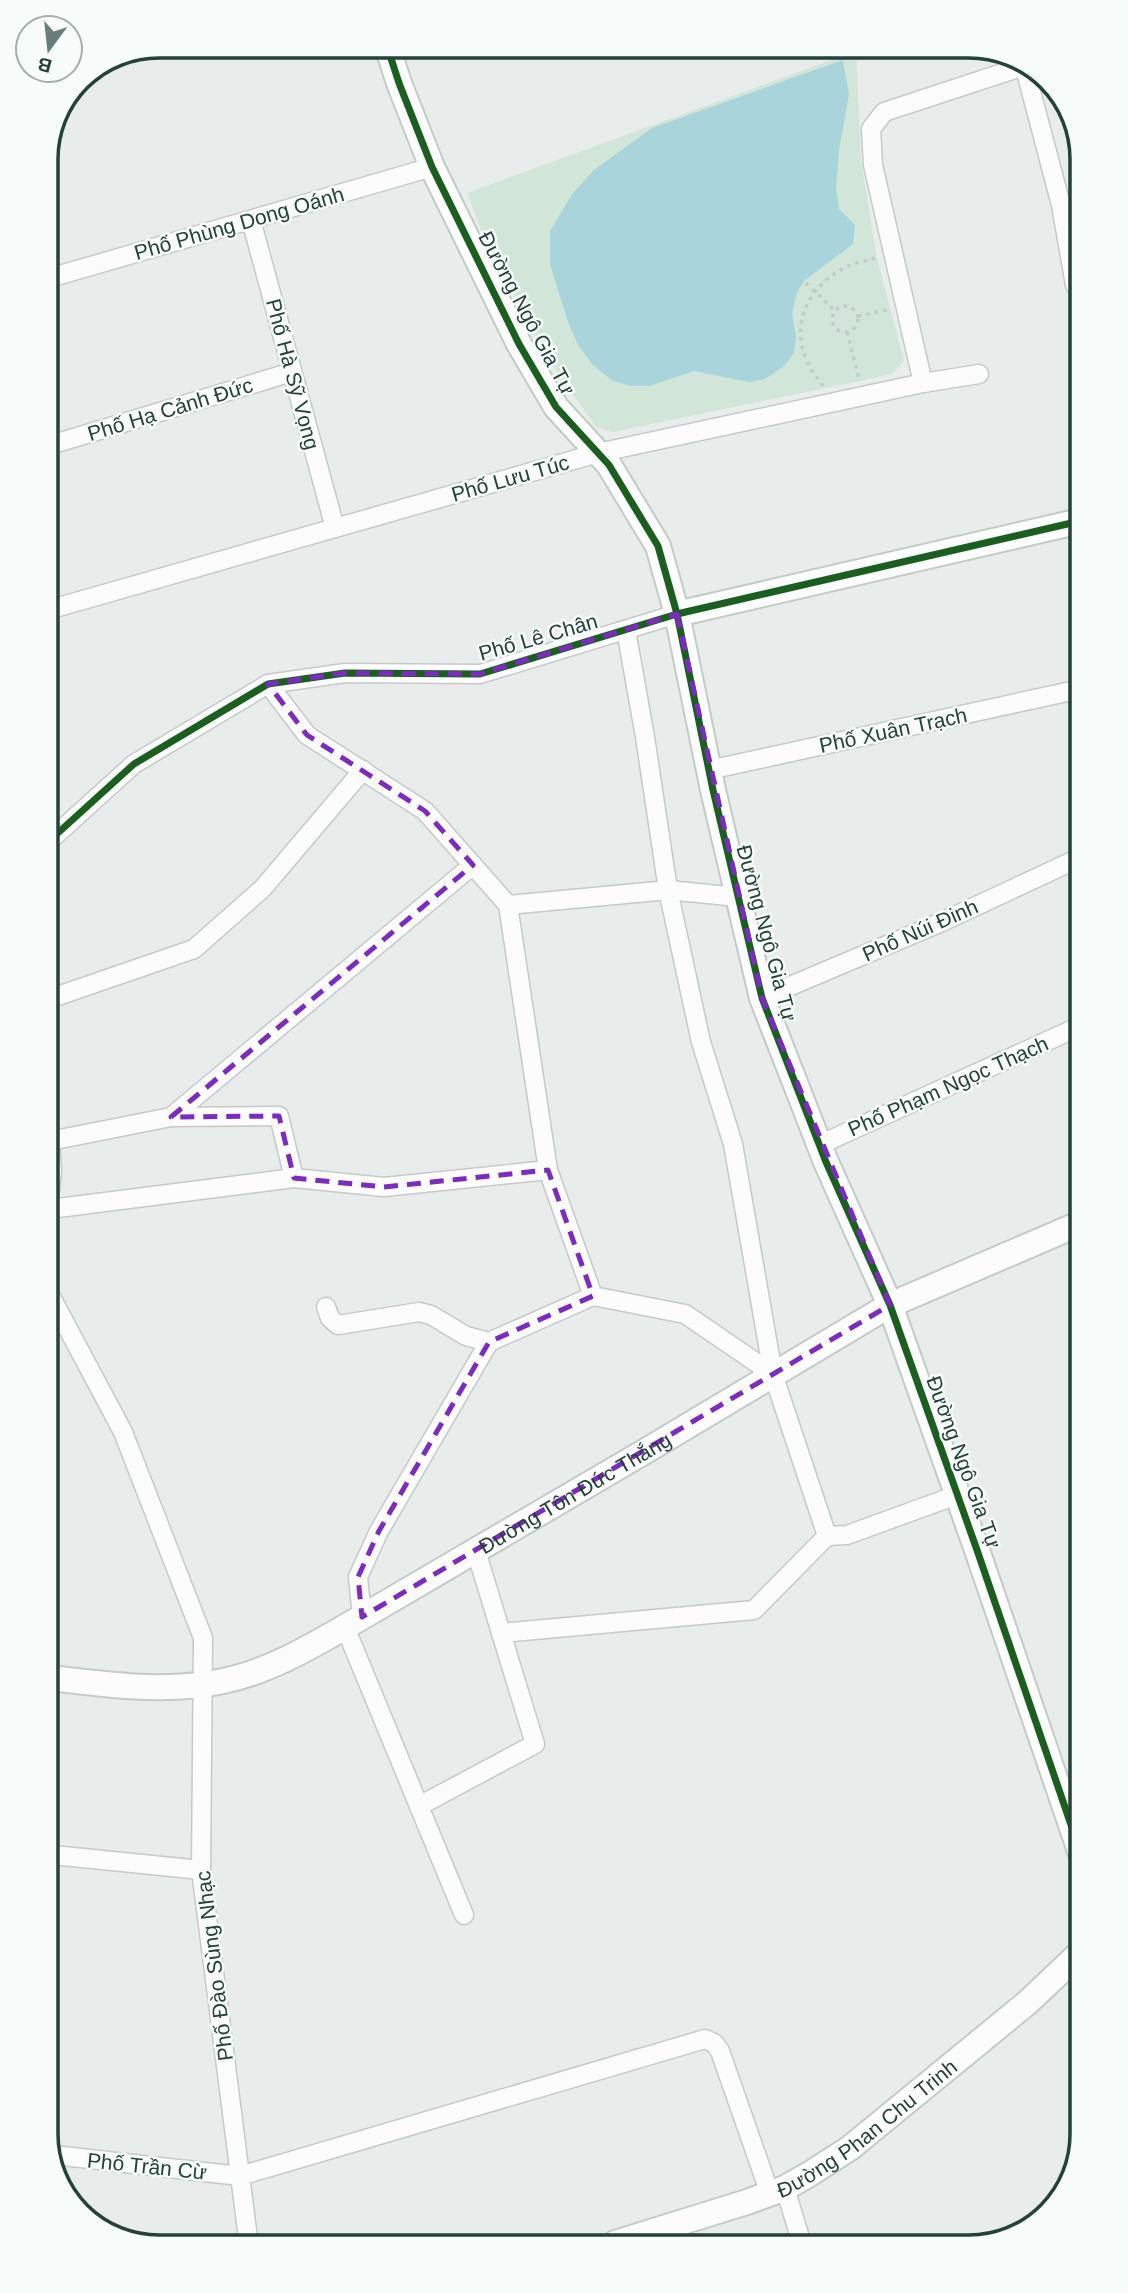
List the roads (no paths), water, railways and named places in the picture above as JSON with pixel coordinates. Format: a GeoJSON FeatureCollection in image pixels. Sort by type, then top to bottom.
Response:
{"type":"FeatureCollection","features":[{"type":"Feature","properties":{"kind":"street","name":"Đường Ngô Gia Tự"},"geometry":{"type":"LineString","coordinates":[[391,58],[432,167],[519,344],[556,407],[609,465],[659,547],[677,614],[709,770],[762,998],[819,1145],[890,1306],[1070,1822]]}},
{"type":"Feature","properties":{"kind":"street"},"geometry":{"type":"LineString","coordinates":[[923,383],[873,164],[872,129],[884,112],[1016,69]]}},
{"type":"Feature","properties":{"kind":"street"},"geometry":{"type":"LineString","coordinates":[[1027,76],[1061,205],[1070,256]]}},
{"type":"Feature","properties":{"kind":"street","name":"Phố Phùng Dong Oánh"},"geometry":{"type":"LineString","coordinates":[[58,276],[432,167]]}},
{"type":"Feature","properties":{"kind":"street","name":"Phố Hà Sỹ Vọng"},"geometry":{"type":"LineString","coordinates":[[251,220],[335,528]]}},
{"type":"Feature","properties":{"kind":"street","name":"Phố Hạ Cảnh Đức"},"geometry":{"type":"LineString","coordinates":[[58,443],[292,372]]}},
{"type":"Feature","properties":{"kind":"street","name":"Phố Lưu Túc"},"geometry":{"type":"LineString","coordinates":[[58,607],[598,453],[923,383],[979,374]]}},
{"type":"Feature","properties":{"kind":"street","name":"Phố Lê Chân"},"geometry":{"type":"LineString","coordinates":[[58,832],[134,764],[268,684],[345,673],[480,674],[677,614],[1070,523]]}},
{"type":"Feature","properties":{"kind":"street"},"geometry":{"type":"LineString","coordinates":[[626,630],[668,890],[701,1042],[733,1143],[773,1374],[827,1536]]}},
{"type":"Feature","properties":{"kind":"street"},"geometry":{"type":"LineString","coordinates":[[268,684],[307,735],[425,811],[508,905],[548,1170],[593,1296]]}},
{"type":"Feature","properties":{"kind":"street","name":"Phố Xuân Trạch"},"geometry":{"type":"LineString","coordinates":[[709,770],[1070,691]]}},
{"type":"Feature","properties":{"kind":"street"},"geometry":{"type":"LineString","coordinates":[[58,996],[194,949],[262,888],[363,771]]}},
{"type":"Feature","properties":{"kind":"street","name":"Phố Núi Đinh"},"geometry":{"type":"LineString","coordinates":[[762,998],[944,921],[1070,862]]}},
{"type":"Feature","properties":{"kind":"street"},"geometry":{"type":"LineString","coordinates":[[171,1117],[473,865]]}},
{"type":"Feature","properties":{"kind":"street"},"geometry":{"type":"LineString","coordinates":[[508,905],[668,890],[738,897]]}},
{"type":"Feature","properties":{"kind":"street","name":"Phố Phạm Ngọc Thạch"},"geometry":{"type":"LineString","coordinates":[[819,1145],[1070,1031]]}},
{"type":"Feature","properties":{"kind":"street"},"geometry":{"type":"LineString","coordinates":[[58,1141],[171,1117],[279,1116],[294,1178]]}},
{"type":"Feature","properties":{"kind":"street"},"geometry":{"type":"LineString","coordinates":[[58,1208],[294,1178],[384,1187],[548,1170]]}},
{"type":"Feature","properties":{"kind":"street","name":"Đường Tôn Đức Thắng"},"geometry":{"type":"LineString","coordinates":[[58,1678],[149,1686],[201,1684],[224,1681],[265,1668],[354,1622],[890,1306],[1070,1228]]}},
{"type":"Feature","properties":{"kind":"street"},"geometry":{"type":"LineString","coordinates":[[464,1915],[419,1806],[354,1622],[358,1577],[379,1531],[488,1342],[593,1296],[685,1314],[773,1374]]}},
{"type":"Feature","properties":{"kind":"street"},"geometry":{"type":"LineString","coordinates":[[326,1307],[330,1318],[338,1325],[419,1312],[431,1315],[466,1336],[488,1342]]}},
{"type":"Feature","properties":{"kind":"street","name":"Phố Đào Sùng Nhạc"},"geometry":{"type":"LineString","coordinates":[[58,1310],[123,1432],[203,1638],[201,1870],[248,2235]]}},
{"type":"Feature","properties":{"kind":"street"},"geometry":{"type":"LineString","coordinates":[[501,1633],[754,1610],[827,1536],[846,1535],[957,1494]]}},
{"type":"Feature","properties":{"kind":"street"},"geometry":{"type":"LineString","coordinates":[[419,1806],[535,1744],[476,1550]]}},
{"type":"Feature","properties":{"kind":"street"},"geometry":{"type":"LineString","coordinates":[[58,1856],[201,1870]]}},
{"type":"Feature","properties":{"kind":"street","name":"Đường Phan Chu Trinh"},"geometry":{"type":"LineString","coordinates":[[640,2235],[778,2191],[850,2148],[1027,2003],[1070,1962]]}},
{"type":"Feature","properties":{"kind":"street"},"geometry":{"type":"LineString","coordinates":[[240,2176],[705,2039],[714,2043],[720,2051],[798,2235]]}},
{"type":"Feature","properties":{"kind":"street","name":"Phố Trần Cừ"},"geometry":{"type":"LineString","coordinates":[[60,2156],[240,2176]]}},
{"type":"Feature","properties":{"kind":"water"},"geometry":{"type":"Polygon","coordinates":[[[843,60],[849,95],[839,150],[836,189],[839,209],[855,225],[853,244],[804,281],[797,292],[792,313],[796,337],[794,353],[784,366],[765,379],[749,382],[694,371],[649,386],[631,386],[613,381],[593,365],[578,345],[550,264],[550,231],[573,193],[594,170],[652,128],[843,60]]]}}]}
